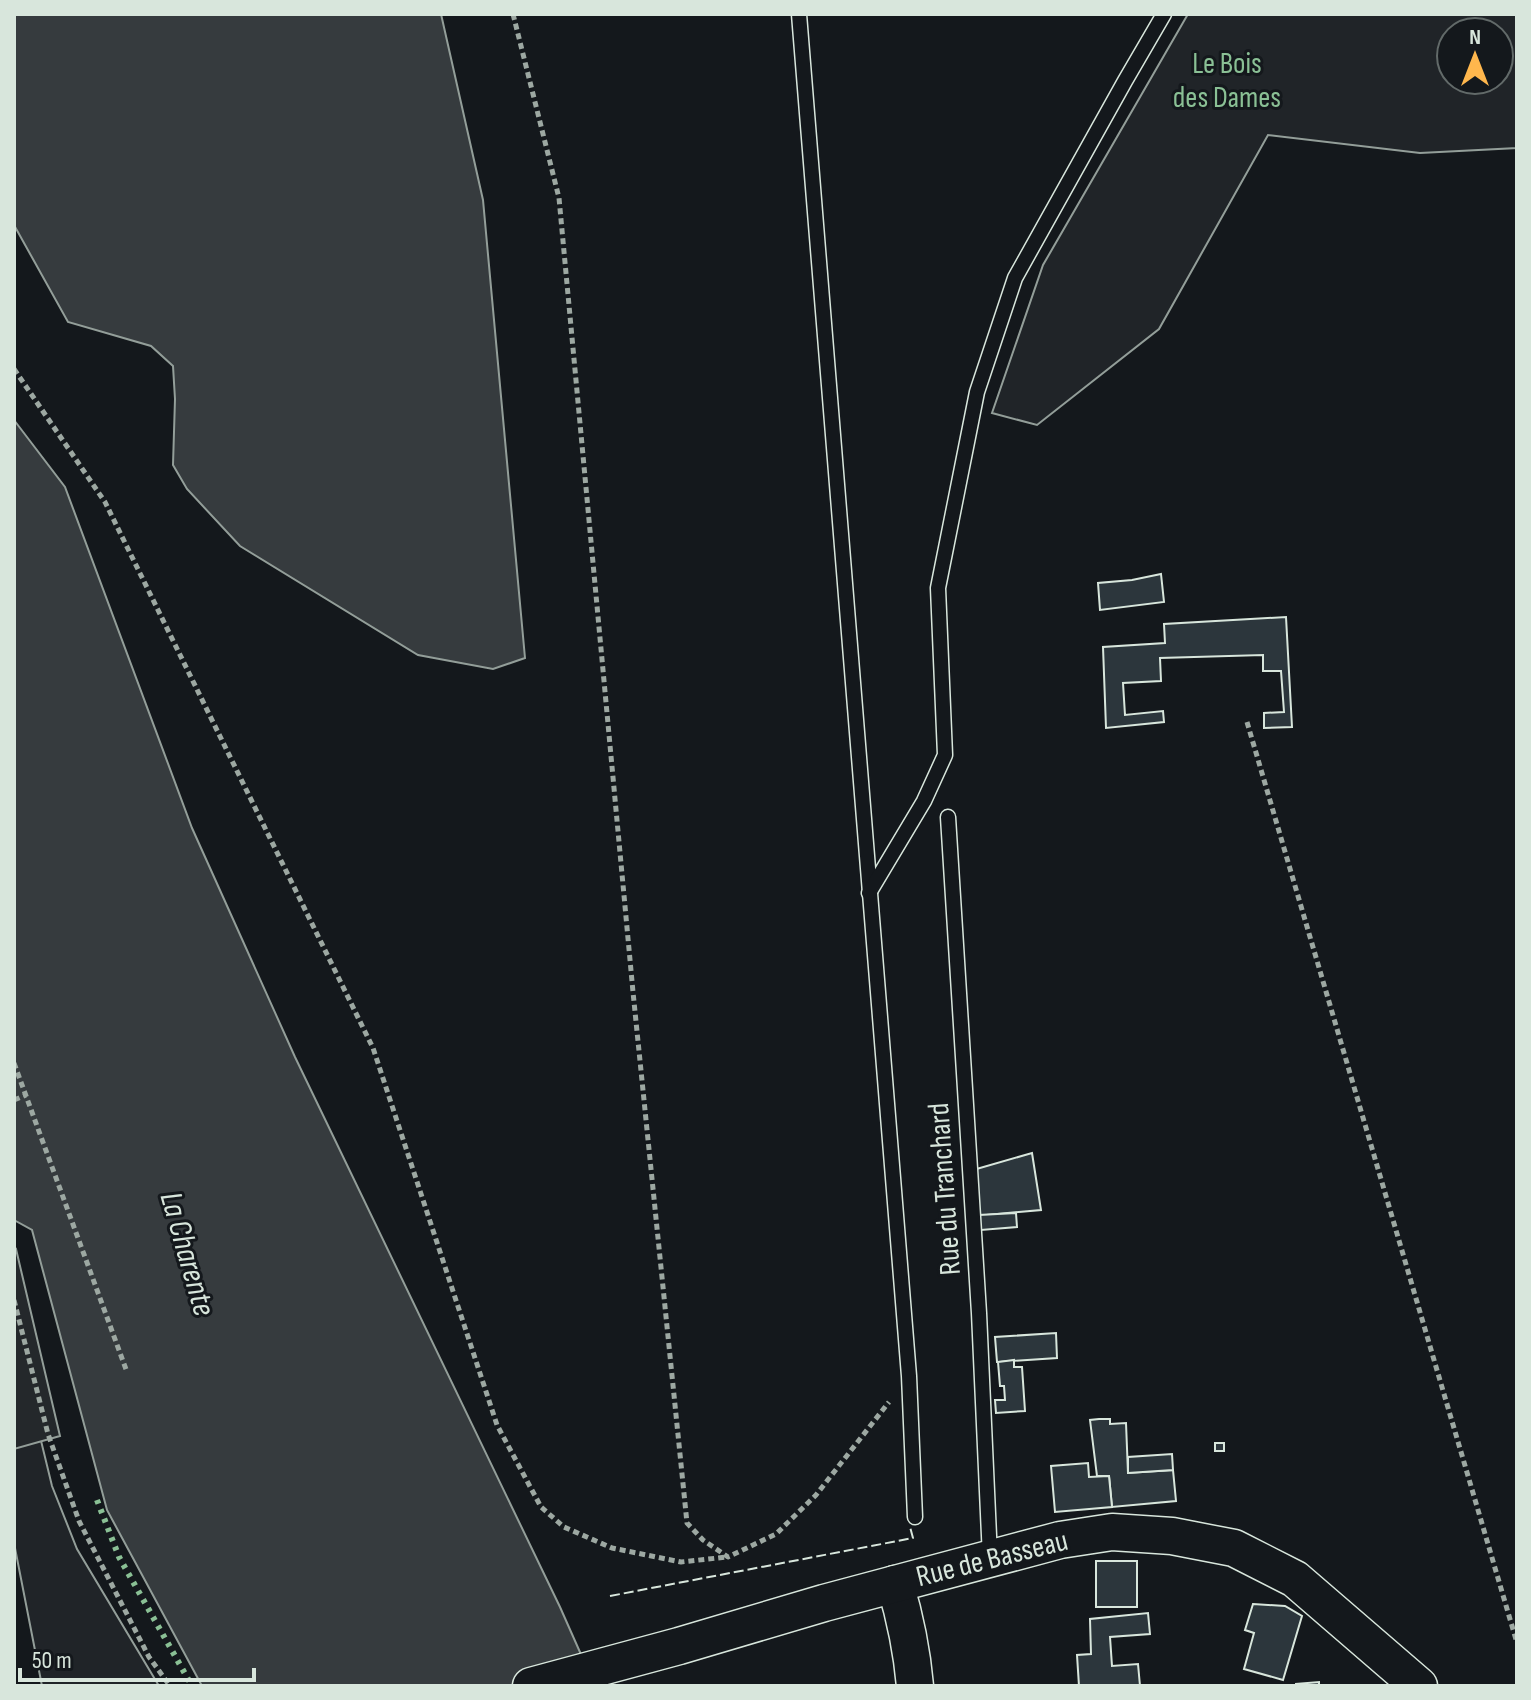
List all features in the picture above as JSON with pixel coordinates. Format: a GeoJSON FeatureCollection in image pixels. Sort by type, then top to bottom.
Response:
{"type":"FeatureCollection","features":[{"type":"Feature","properties":{"kind":"street","name":"Rue de Basseau"},"geometry":{"type":"LineString","coordinates":[[531,1686],[1060,1540],[1112,1532],[1172,1536],[1234,1548],[1295,1579],[1419,1686]]}},
{"type":"Feature","properties":{"kind":"street"},"geometry":{"type":"LineString","coordinates":[[895,1584],[904,1617],[915,1686]]}},
{"type":"Feature","properties":{"kind":"lane"},"geometry":{"type":"LineString","coordinates":[[799,14],[909,1376],[915,1517]]}},
{"type":"Feature","properties":{"kind":"lane"},"geometry":{"type":"LineString","coordinates":[[869,893],[924,801],[945,755],[938,588],[977,392],[1015,278],[1164,14]]}},
{"type":"Feature","properties":{"kind":"lane","name":"Rue du Tranchard"},"geometry":{"type":"LineString","coordinates":[[948,817],[979,1313],[990,1559]]}},
{"type":"Feature","properties":{"kind":"path"},"geometry":{"type":"LineString","coordinates":[[513,14],[559,198],[633,992],[687,1523],[703,1540],[728,1557]]}},
{"type":"Feature","properties":{"kind":"path"},"geometry":{"type":"LineString","coordinates":[[14,369],[105,502],[373,1048],[497,1425],[541,1507],[564,1527],[612,1548],[681,1562],[728,1557],[776,1534],[816,1495],[909,1376]]}},
{"type":"Feature","properties":{"kind":"path"},"geometry":{"type":"LineString","coordinates":[[1247,722],[1517,1643]]}},
{"type":"Feature","properties":{"kind":"path"},"geometry":{"type":"LineString","coordinates":[[14,1063],[127,1372]]}},
{"type":"Feature","properties":{"kind":"path"},"geometry":{"type":"LineString","coordinates":[[14,1100],[26,1095]]}},
{"type":"Feature","properties":{"kind":"path"},"geometry":{"type":"LineString","coordinates":[[14,1300],[48,1434],[79,1521],[149,1657],[170,1686]]}},
{"type":"Feature","properties":{"kind":"green space","name":"Le Bois des Dames"},"geometry":{"type":"Polygon","coordinates":[[[1188,14],[1517,14],[1517,148],[1420,153],[1268,135],[1159,329],[1037,425],[992,413],[1043,265],[1188,14]]]}},
{"type":"Feature","properties":{"kind":"green space"},"geometry":{"type":"Polygon","coordinates":[[[14,1345],[18,1346],[52,1486],[77,1549],[159,1686],[42,1686],[14,1543],[14,1345]]]}},
{"type":"Feature","properties":{"kind":"shaded area"},"geometry":{"type":"Polygon","coordinates":[[[14,1250],[60,1436],[14,1449],[14,1250]]]}},
{"type":"Feature","properties":{"kind":"water"},"geometry":{"type":"Polygon","coordinates":[[[14,14],[441,14],[483,200],[525,658],[493,669],[418,655],[240,546],[187,489],[173,465],[173,366],[151,346],[68,322],[14,225],[14,14]]]}},
{"type":"Feature","properties":{"kind":"water","name":"La Charente"},"geometry":{"type":"Polygon","coordinates":[[[14,420],[65,487],[192,828],[295,1057],[560,1607],[595,1686],[202,1686],[107,1510],[32,1230],[14,1220],[14,420]]]}},
{"type":"Feature","properties":{"kind":"building"},"geometry":{"type":"Polygon","coordinates":[[[1161,574],[1164,602],[1100,610],[1098,583],[1161,574]]]}},
{"type":"Feature","properties":{"kind":"building"},"geometry":{"type":"Polygon","coordinates":[[[1286,617],[1292,727],[1264,728],[1264,713],[1284,712],[1281,671],[1263,671],[1263,655],[1160,658],[1161,681],[1123,683],[1125,715],[1163,711],[1164,722],[1106,728],[1103,647],[1165,643],[1164,624],[1286,617]]]}},
{"type":"Feature","properties":{"kind":"building"},"geometry":{"type":"Polygon","coordinates":[[[1032,1153],[1041,1210],[976,1216],[973,1170],[1032,1153]]]}},
{"type":"Feature","properties":{"kind":"building"},"geometry":{"type":"Polygon","coordinates":[[[1016,1213],[1017,1227],[981,1230],[979,1215],[1016,1213]]]}},
{"type":"Feature","properties":{"kind":"building"},"geometry":{"type":"Polygon","coordinates":[[[1056,1333],[1057,1358],[997,1362],[995,1337],[1056,1333]]]}},
{"type":"Feature","properties":{"kind":"building"},"geometry":{"type":"Polygon","coordinates":[[[1014,1360],[1014,1367],[1022,1367],[1025,1411],[996,1413],[995,1400],[1005,1400],[998,1362],[1014,1360]]]}},
{"type":"Feature","properties":{"kind":"building"},"geometry":{"type":"Polygon","coordinates":[[[1110,1419],[1110,1424],[1126,1423],[1128,1473],[1173,1470],[1176,1501],[1112,1507],[1109,1476],[1097,1476],[1090,1420],[1110,1419]]]}},
{"type":"Feature","properties":{"kind":"building"},"geometry":{"type":"Polygon","coordinates":[[[1215,1443],[1224,1443],[1224,1451],[1215,1451],[1215,1443]]]}},
{"type":"Feature","properties":{"kind":"building"},"geometry":{"type":"Polygon","coordinates":[[[1172,1454],[1173,1470],[1128,1473],[1128,1457],[1172,1454]]]}},
{"type":"Feature","properties":{"kind":"building"},"geometry":{"type":"Polygon","coordinates":[[[1088,1463],[1089,1477],[1109,1476],[1112,1507],[1055,1512],[1051,1466],[1088,1463]]]}},
{"type":"Feature","properties":{"kind":"building"},"geometry":{"type":"Polygon","coordinates":[[[1096,1561],[1137,1561],[1137,1607],[1096,1607],[1096,1561]]]}},
{"type":"Feature","properties":{"kind":"building"},"geometry":{"type":"Polygon","coordinates":[[[1253,1604],[1285,1606],[1302,1616],[1283,1680],[1244,1669],[1254,1633],[1245,1630],[1253,1604]]]}},
{"type":"Feature","properties":{"kind":"building"},"geometry":{"type":"Polygon","coordinates":[[[1148,1613],[1150,1634],[1110,1637],[1112,1666],[1138,1664],[1140,1686],[1079,1686],[1077,1655],[1091,1654],[1090,1619],[1148,1613]]]}},
{"type":"Feature","properties":{"kind":"building"},"geometry":{"type":"Polygon","coordinates":[[[1319,1682],[1319,1686],[1296,1686],[1296,1684],[1319,1682]]]}},
{"type":"Feature","properties":{"kind":"hedge"},"geometry":{"type":"LineString","coordinates":[[97,1500],[119,1557],[192,1686]]}},
{"type":"Feature","properties":{"kind":"fence"},"geometry":{"type":"LineString","coordinates":[[610,1596],[913,1538],[910,1527]]}}]}
